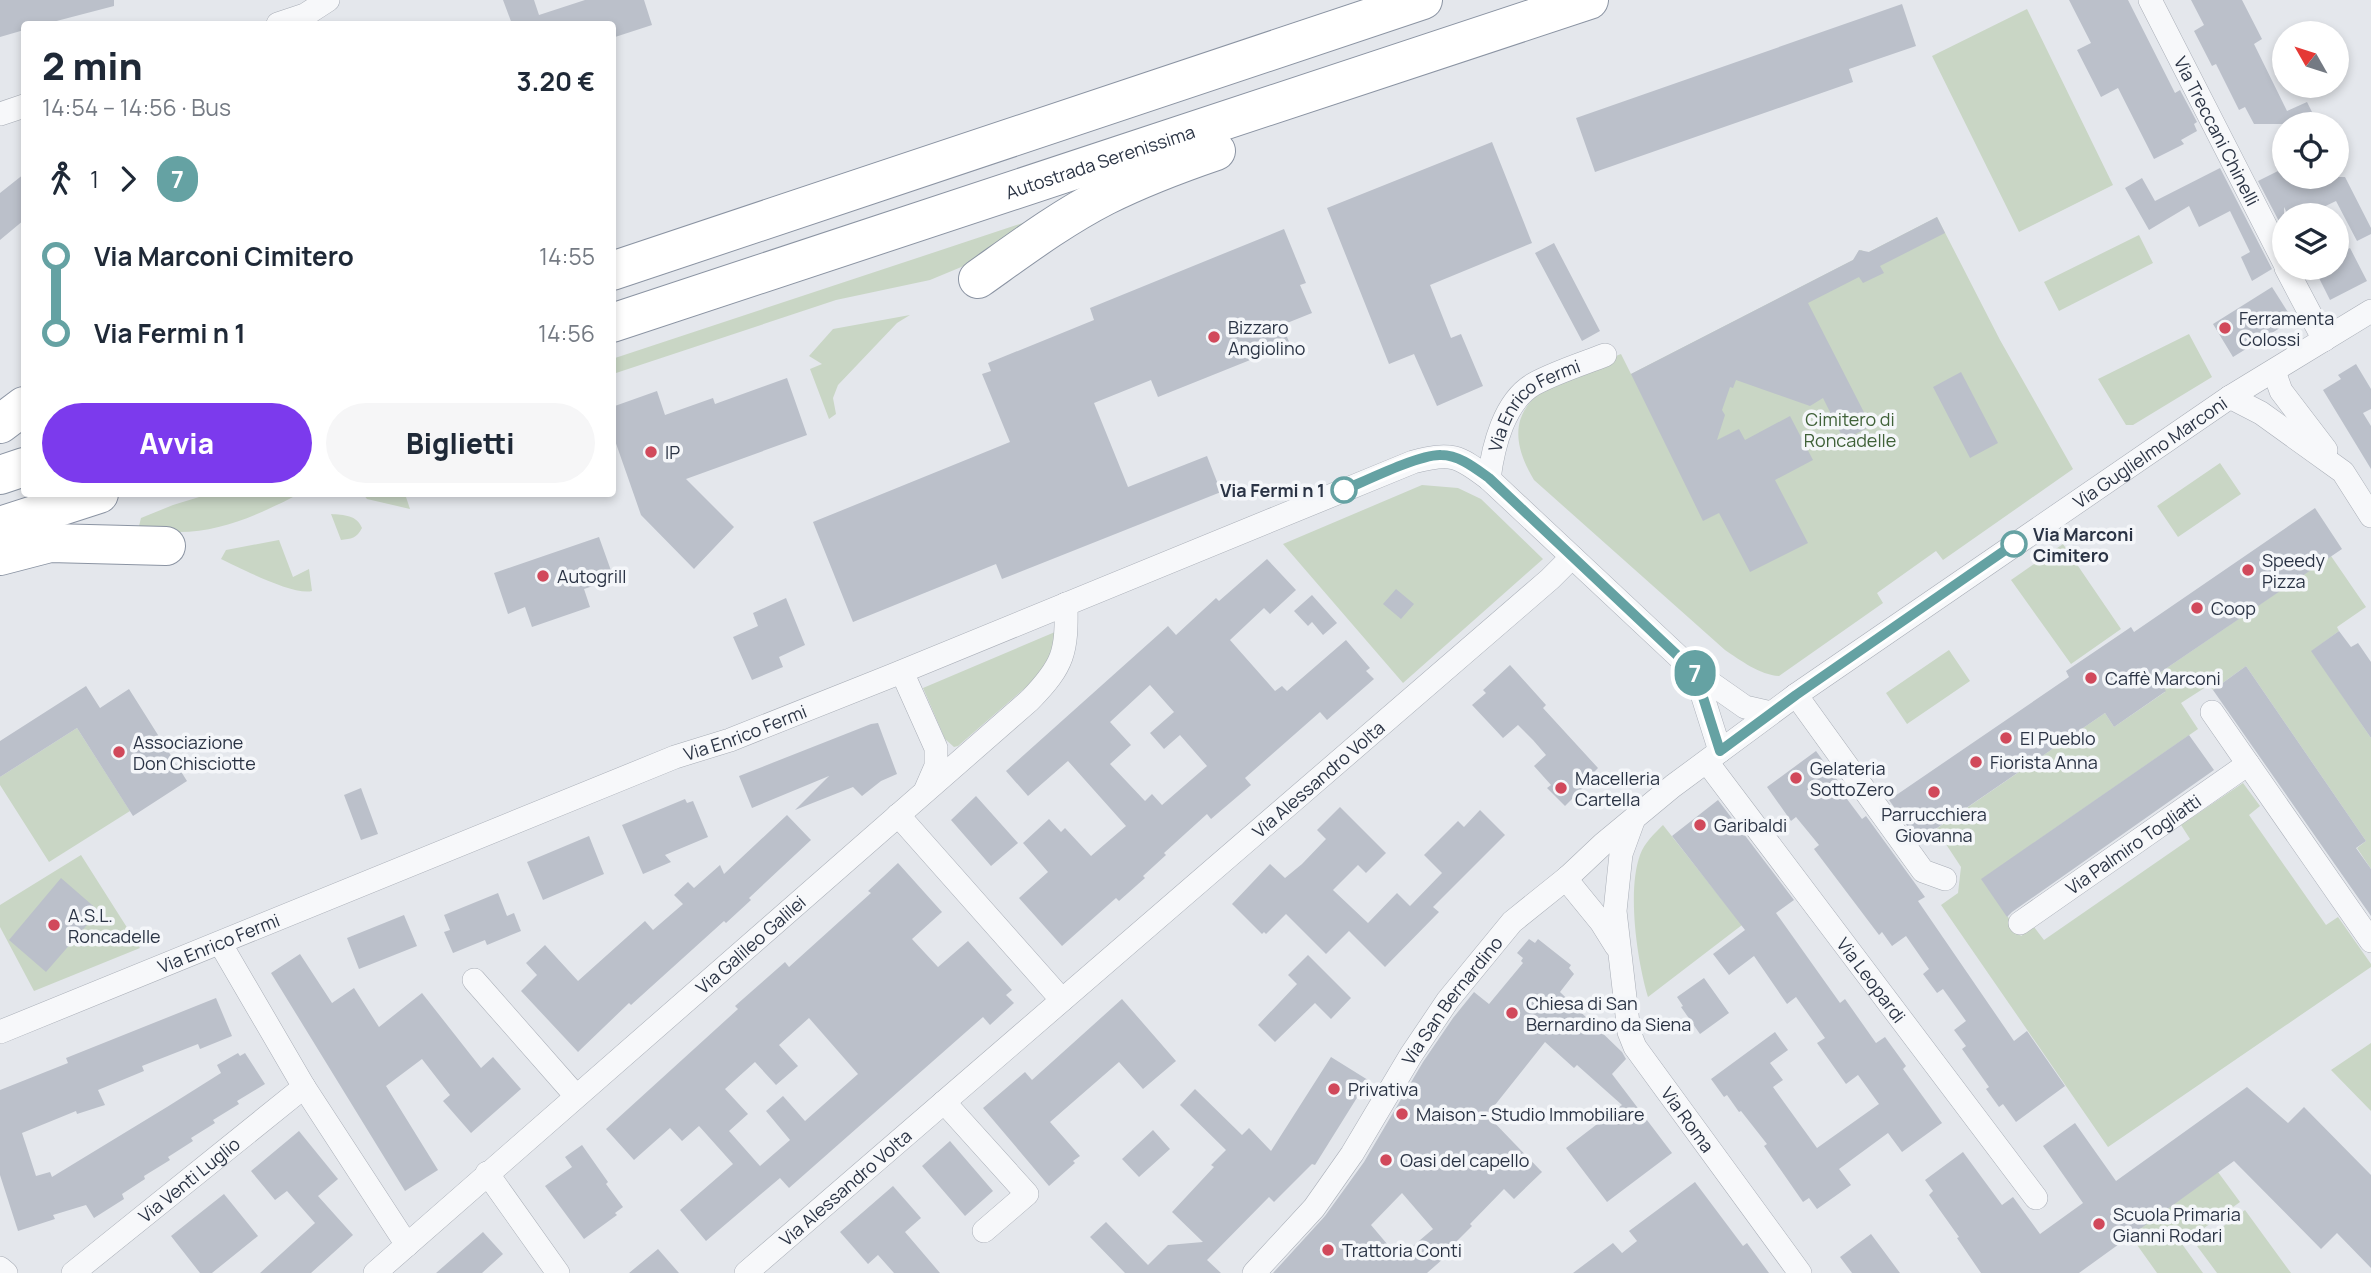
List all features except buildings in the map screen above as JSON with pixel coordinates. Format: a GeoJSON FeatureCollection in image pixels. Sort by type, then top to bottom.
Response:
{"type":"FeatureCollection","features":[{"type":"Feature","properties":{"kind":"highway"},"geometry":{"type":"LineString","coordinates":[[616,270],[1423,0]]}},
{"type":"Feature","properties":{"kind":"highway","name":"Autostrada Serenissima"},"geometry":{"type":"LineString","coordinates":[[616,322],[1589,0]]}},
{"type":"Feature","properties":{"kind":"highway"},"geometry":{"type":"LineString","coordinates":[[978,279],[1046,232],[1104,197],[1171,166],[1438,74],[1526,21]]}},
{"type":"Feature","properties":{"kind":"highway"},"geometry":{"type":"LineString","coordinates":[[0,424],[21,408]]}},
{"type":"Feature","properties":{"kind":"highway"},"geometry":{"type":"LineString","coordinates":[[0,475],[21,468]]}},
{"type":"Feature","properties":{"kind":"highway"},"geometry":{"type":"LineString","coordinates":[[0,526],[90,497]]}},
{"type":"Feature","properties":{"kind":"highway"},"geometry":{"type":"LineString","coordinates":[[0,556],[50,543],[166,546]]}},
{"type":"Feature","properties":{"kind":"street"},"geometry":{"type":"LineString","coordinates":[[287,21],[305,15],[328,0]]}},
{"type":"Feature","properties":{"kind":"street","name":"Via Treccani Chinelli"},"geometry":{"type":"LineString","coordinates":[[2150,0],[2272,239]]}},
{"type":"Feature","properties":{"kind":"street"},"geometry":{"type":"LineString","coordinates":[[0,114],[21,107]]}},
{"type":"Feature","properties":{"kind":"street"},"geometry":{"type":"LineString","coordinates":[[2293,280],[2324,340]]}},
{"type":"Feature","properties":{"kind":"street","name":"Via Guglielmo Marconi"},"geometry":{"type":"LineString","coordinates":[[1568,877],[1673,786],[1796,695],[2230,397],[2371,311]]}},
{"type":"Feature","properties":{"kind":"street","name":"Via Enrico Fermi"},"geometry":{"type":"LineString","coordinates":[[1489,478],[1500,431],[1522,394],[1533,384],[1605,355]]}},
{"type":"Feature","properties":{"kind":"street"},"geometry":{"type":"LineString","coordinates":[[2274,371],[2281,391],[2343,472],[2371,516]]}},
{"type":"Feature","properties":{"kind":"street"},"geometry":{"type":"LineString","coordinates":[[2230,397],[2261,413],[2343,472]]}},
{"type":"Feature","properties":{"kind":"street","name":"Via Enrico Fermi"},"geometry":{"type":"LineString","coordinates":[[0,1031],[675,757],[730,740],[902,672],[1413,462],[1441,454],[1467,462],[1489,478],[1695,672],[1745,707],[1771,713]]}},
{"type":"Feature","properties":{"kind":"street","name":"Via Alessandro Volta"},"geometry":{"type":"LineString","coordinates":[[746,1273],[1572,557]]}},
{"type":"Feature","properties":{"kind":"street","name":"Via Galileo Galilei"},"geometry":{"type":"LineString","coordinates":[[375,1273],[974,750],[1050,679],[1067,640],[1066,604]]}},
{"type":"Feature","properties":{"kind":"street"},"geometry":{"type":"LineString","coordinates":[[902,672],[936,748],[936,766],[925,793]]}},
{"type":"Feature","properties":{"kind":"street","name":"Via Enrico Fermi"},"geometry":{"type":"LineString","coordinates":[[1695,672],[1713,757]]}},
{"type":"Feature","properties":{"kind":"street"},"geometry":{"type":"LineString","coordinates":[[1796,695],[1923,871],[1945,879]]}},
{"type":"Feature","properties":{"kind":"street"},"geometry":{"type":"LineString","coordinates":[[2213,712],[2371,941]]}},
{"type":"Feature","properties":{"kind":"street"},"geometry":{"type":"LineString","coordinates":[[936,748],[943,754],[954,755],[974,750]]}},
{"type":"Feature","properties":{"kind":"street","name":"Via Leopardi"},"geometry":{"type":"LineString","coordinates":[[1713,757],[2036,1198]]}},
{"type":"Feature","properties":{"kind":"street","name":"Via Palmiro Togliatti"},"geometry":{"type":"LineString","coordinates":[[2020,923],[2248,764]]}},
{"type":"Feature","properties":{"kind":"street"},"geometry":{"type":"LineString","coordinates":[[898,816],[1062,1000]]}},
{"type":"Feature","properties":{"kind":"street","name":"Via Roma"},"geometry":{"type":"LineString","coordinates":[[1634,818],[1621,854],[1615,911],[1629,1032],[1635,1047],[1800,1273]]}},
{"type":"Feature","properties":{"kind":"street","name":"Via Roma"},"geometry":{"type":"LineString","coordinates":[[1588,858],[1597,867],[1615,911]]}},
{"type":"Feature","properties":{"kind":"street","name":"Via Roma"},"geometry":{"type":"LineString","coordinates":[[1568,877],[1570,884],[1618,948]]}},
{"type":"Feature","properties":{"kind":"street","name":"Via San Bernardino"},"geometry":{"type":"LineString","coordinates":[[1254,1273],[1314,1208],[1352,1154],[1433,1022],[1492,945],[1512,922],[1568,877]]}},
{"type":"Feature","properties":{"kind":"street"},"geometry":{"type":"LineString","coordinates":[[219,943],[304,1087],[407,1245]]}},
{"type":"Feature","properties":{"kind":"street"},"geometry":{"type":"LineString","coordinates":[[474,980],[576,1096]]}},
{"type":"Feature","properties":{"kind":"street","name":"Via Venti Luglio"},"geometry":{"type":"LineString","coordinates":[[73,1273],[304,1087]]}},
{"type":"Feature","properties":{"kind":"street"},"geometry":{"type":"LineString","coordinates":[[944,1102],[1027,1194],[984,1231]]}},
{"type":"Feature","properties":{"kind":"street"},"geometry":{"type":"LineString","coordinates":[[487,1173],[558,1273]]}},
{"type":"Feature","properties":{"kind":"street"},"geometry":{"type":"LineString","coordinates":[[0,1268],[6,1273]]}},
{"type":"Feature","properties":{"kind":"green space"},"geometry":{"type":"Polygon","coordinates":[[[2027,9],[2113,185],[2019,232],[1932,56],[2027,9]]]}},
{"type":"Feature","properties":{"kind":"green space"},"geometry":{"type":"Polygon","coordinates":[[[1053,213],[983,258],[930,280],[836,300],[616,373],[616,358],[1053,213]]]}},
{"type":"Feature","properties":{"kind":"green space","name":"Cimitero di Roncadelle"},"geometry":{"type":"Polygon","coordinates":[[[1937,217],[2000,340],[2073,469],[1943,560],[1936,551],[1877,593],[1883,603],[1779,676],[1765,673],[1725,650],[1534,480],[1521,452],[1518,430],[1524,411],[1554,383],[1575,372],[1621,354],[1631,374],[1855,259],[1861,250],[1867,253],[1937,217]]]}},
{"type":"Feature","properties":{"kind":"green space"},"geometry":{"type":"Polygon","coordinates":[[[2139,235],[2153,263],[2059,311],[2044,282],[2139,235]]]}},
{"type":"Feature","properties":{"kind":"green space"},"geometry":{"type":"Polygon","coordinates":[[[910,315],[897,323],[838,385],[833,398],[836,414],[829,419],[810,369],[822,364],[809,356],[833,329],[910,315]]]}},
{"type":"Feature","properties":{"kind":"green space"},"geometry":{"type":"Polygon","coordinates":[[[2189,334],[2212,377],[2133,425],[2126,425],[2098,379],[2189,334]]]}},
{"type":"Feature","properties":{"kind":"green space"},"geometry":{"type":"Polygon","coordinates":[[[2220,463],[2241,494],[2178,537],[2157,506],[2220,463]]]}},
{"type":"Feature","properties":{"kind":"green space"},"geometry":{"type":"Polygon","coordinates":[[[1422,485],[1458,488],[1481,499],[1543,559],[1403,683],[1283,544],[1422,485]]]}},
{"type":"Feature","properties":{"kind":"green space"},"geometry":{"type":"Polygon","coordinates":[[[199,497],[293,497],[255,515],[209,529],[176,532],[139,526],[141,518],[199,497]]]}},
{"type":"Feature","properties":{"kind":"green space"},"geometry":{"type":"Polygon","coordinates":[[[365,497],[406,497],[410,509],[365,497]]]}},
{"type":"Feature","properties":{"kind":"green space"},"geometry":{"type":"Polygon","coordinates":[[[331,514],[353,518],[362,528],[353,537],[341,540],[331,514]]]}},
{"type":"Feature","properties":{"kind":"green space"},"geometry":{"type":"Polygon","coordinates":[[[279,540],[293,577],[309,569],[312,591],[280,585],[221,559],[226,550],[279,540]]]}},
{"type":"Feature","properties":{"kind":"green space"},"geometry":{"type":"Polygon","coordinates":[[[2063,544],[2121,629],[2071,664],[2011,580],[2063,544]]]}},
{"type":"Feature","properties":{"kind":"green space"},"geometry":{"type":"Polygon","coordinates":[[[2331,556],[2366,607],[2337,627],[2339,631],[2312,651],[2371,738],[2371,869],[2357,848],[2366,841],[2246,666],[2213,690],[2209,685],[2181,703],[2198,729],[1982,879],[2021,936],[2034,927],[2044,940],[2190,839],[2181,825],[2243,783],[2260,806],[2249,815],[2326,925],[2338,917],[2371,964],[2371,967],[2108,1147],[1941,905],[1958,893],[1961,867],[1936,829],[2105,713],[2114,727],[2165,692],[2155,676],[2331,556]]]}},
{"type":"Feature","properties":{"kind":"green space"},"geometry":{"type":"Polygon","coordinates":[[[1055,632],[1057,647],[1048,668],[958,746],[954,747],[945,739],[923,688],[1055,632]]]}},
{"type":"Feature","properties":{"kind":"green space"},"geometry":{"type":"Polygon","coordinates":[[[1949,650],[1970,681],[1907,724],[1886,693],[1949,650]]]}},
{"type":"Feature","properties":{"kind":"green space"},"geometry":{"type":"Polygon","coordinates":[[[77,728],[130,811],[49,862],[0,785],[0,777],[77,728]]]}},
{"type":"Feature","properties":{"kind":"green space"},"geometry":{"type":"Polygon","coordinates":[[[1663,825],[1742,925],[1648,997],[1637,945],[1634,887],[1642,850],[1663,825]]]}},
{"type":"Feature","properties":{"kind":"green space"},"geometry":{"type":"Polygon","coordinates":[[[81,855],[140,948],[34,991],[0,927],[0,905],[81,855]]]}},
{"type":"Feature","properties":{"kind":"green space"},"geometry":{"type":"Polygon","coordinates":[[[2371,1043],[2371,1111],[2331,1070],[2371,1043]]]}},
{"type":"Feature","properties":{"kind":"green space"},"geometry":{"type":"Polygon","coordinates":[[[2218,1172],[2240,1202],[2182,1244],[2203,1273],[2157,1273],[2130,1235],[2218,1172]]]}},
{"type":"Feature","properties":{"kind":"green space"},"geometry":{"type":"Polygon","coordinates":[[[2245,1210],[2291,1273],[2217,1273],[2197,1246],[2245,1210]]]}},
{"type":"Feature","properties":{"kind":"bus line","name":"7"},"geometry":{"type":"LineString","coordinates":[[1344,490],[1413,462],[1441,454],[1467,462],[1489,478],[1695,672],[1720,751],[2014,544]]}},
{"type":"Feature","properties":{"kind":"place","name":"Ferramenta Colossi"},"geometry":{"type":"Point","coordinates":[2225,328]}},
{"type":"Feature","properties":{"kind":"place","name":"Bizzaro Angiolino"},"geometry":{"type":"Point","coordinates":[1214,337]}},
{"type":"Feature","properties":{"kind":"place","name":"IP"},"geometry":{"type":"Point","coordinates":[651,452]}},
{"type":"Feature","properties":{"kind":"place","name":"Via Fermi n 1"},"geometry":{"type":"Point","coordinates":[1344,490]}},
{"type":"Feature","properties":{"kind":"place","name":"Via Marconi Cimitero"},"geometry":{"type":"Point","coordinates":[2014,544]}},
{"type":"Feature","properties":{"kind":"place","name":"Speedy Pizza"},"geometry":{"type":"Point","coordinates":[2248,570]}},
{"type":"Feature","properties":{"kind":"place","name":"Autogrill"},"geometry":{"type":"Point","coordinates":[543,576]}},
{"type":"Feature","properties":{"kind":"place","name":"Coop"},"geometry":{"type":"Point","coordinates":[2197,608]}},
{"type":"Feature","properties":{"kind":"place","name":"Caffè Marconi"},"geometry":{"type":"Point","coordinates":[2091,678]}},
{"type":"Feature","properties":{"kind":"place","name":"El Pueblo"},"geometry":{"type":"Point","coordinates":[2006,738]}},
{"type":"Feature","properties":{"kind":"place","name":"Associazione Don Chisciotte"},"geometry":{"type":"Point","coordinates":[119,752]}},
{"type":"Feature","properties":{"kind":"place","name":"Fiorista Anna"},"geometry":{"type":"Point","coordinates":[1976,762]}},
{"type":"Feature","properties":{"kind":"place","name":"Gelateria SottoZero"},"geometry":{"type":"Point","coordinates":[1796,778]}},
{"type":"Feature","properties":{"kind":"place","name":"Macelleria Cartella"},"geometry":{"type":"Point","coordinates":[1561,788]}},
{"type":"Feature","properties":{"kind":"place","name":"Parrucchiera Giovanna"},"geometry":{"type":"Point","coordinates":[1934,792]}},
{"type":"Feature","properties":{"kind":"place","name":"Garibaldi"},"geometry":{"type":"Point","coordinates":[1700,825]}},
{"type":"Feature","properties":{"kind":"place","name":"A.S.L. Roncadelle"},"geometry":{"type":"Point","coordinates":[54,925]}},
{"type":"Feature","properties":{"kind":"place","name":"Chiesa di San Bernardino da Siena"},"geometry":{"type":"Point","coordinates":[1512,1013]}},
{"type":"Feature","properties":{"kind":"place","name":"Privativa"},"geometry":{"type":"Point","coordinates":[1334,1089]}},
{"type":"Feature","properties":{"kind":"place","name":"Maison - Studio Immobiliare"},"geometry":{"type":"Point","coordinates":[1402,1114]}},
{"type":"Feature","properties":{"kind":"place","name":"Oasi del capello"},"geometry":{"type":"Point","coordinates":[1386,1160]}},
{"type":"Feature","properties":{"kind":"place","name":"Scuola Primaria Gianni Rodari"},"geometry":{"type":"Point","coordinates":[2099,1224]}},
{"type":"Feature","properties":{"kind":"place","name":"Trattoria Conti"},"geometry":{"type":"Point","coordinates":[1328,1250]}}]}
